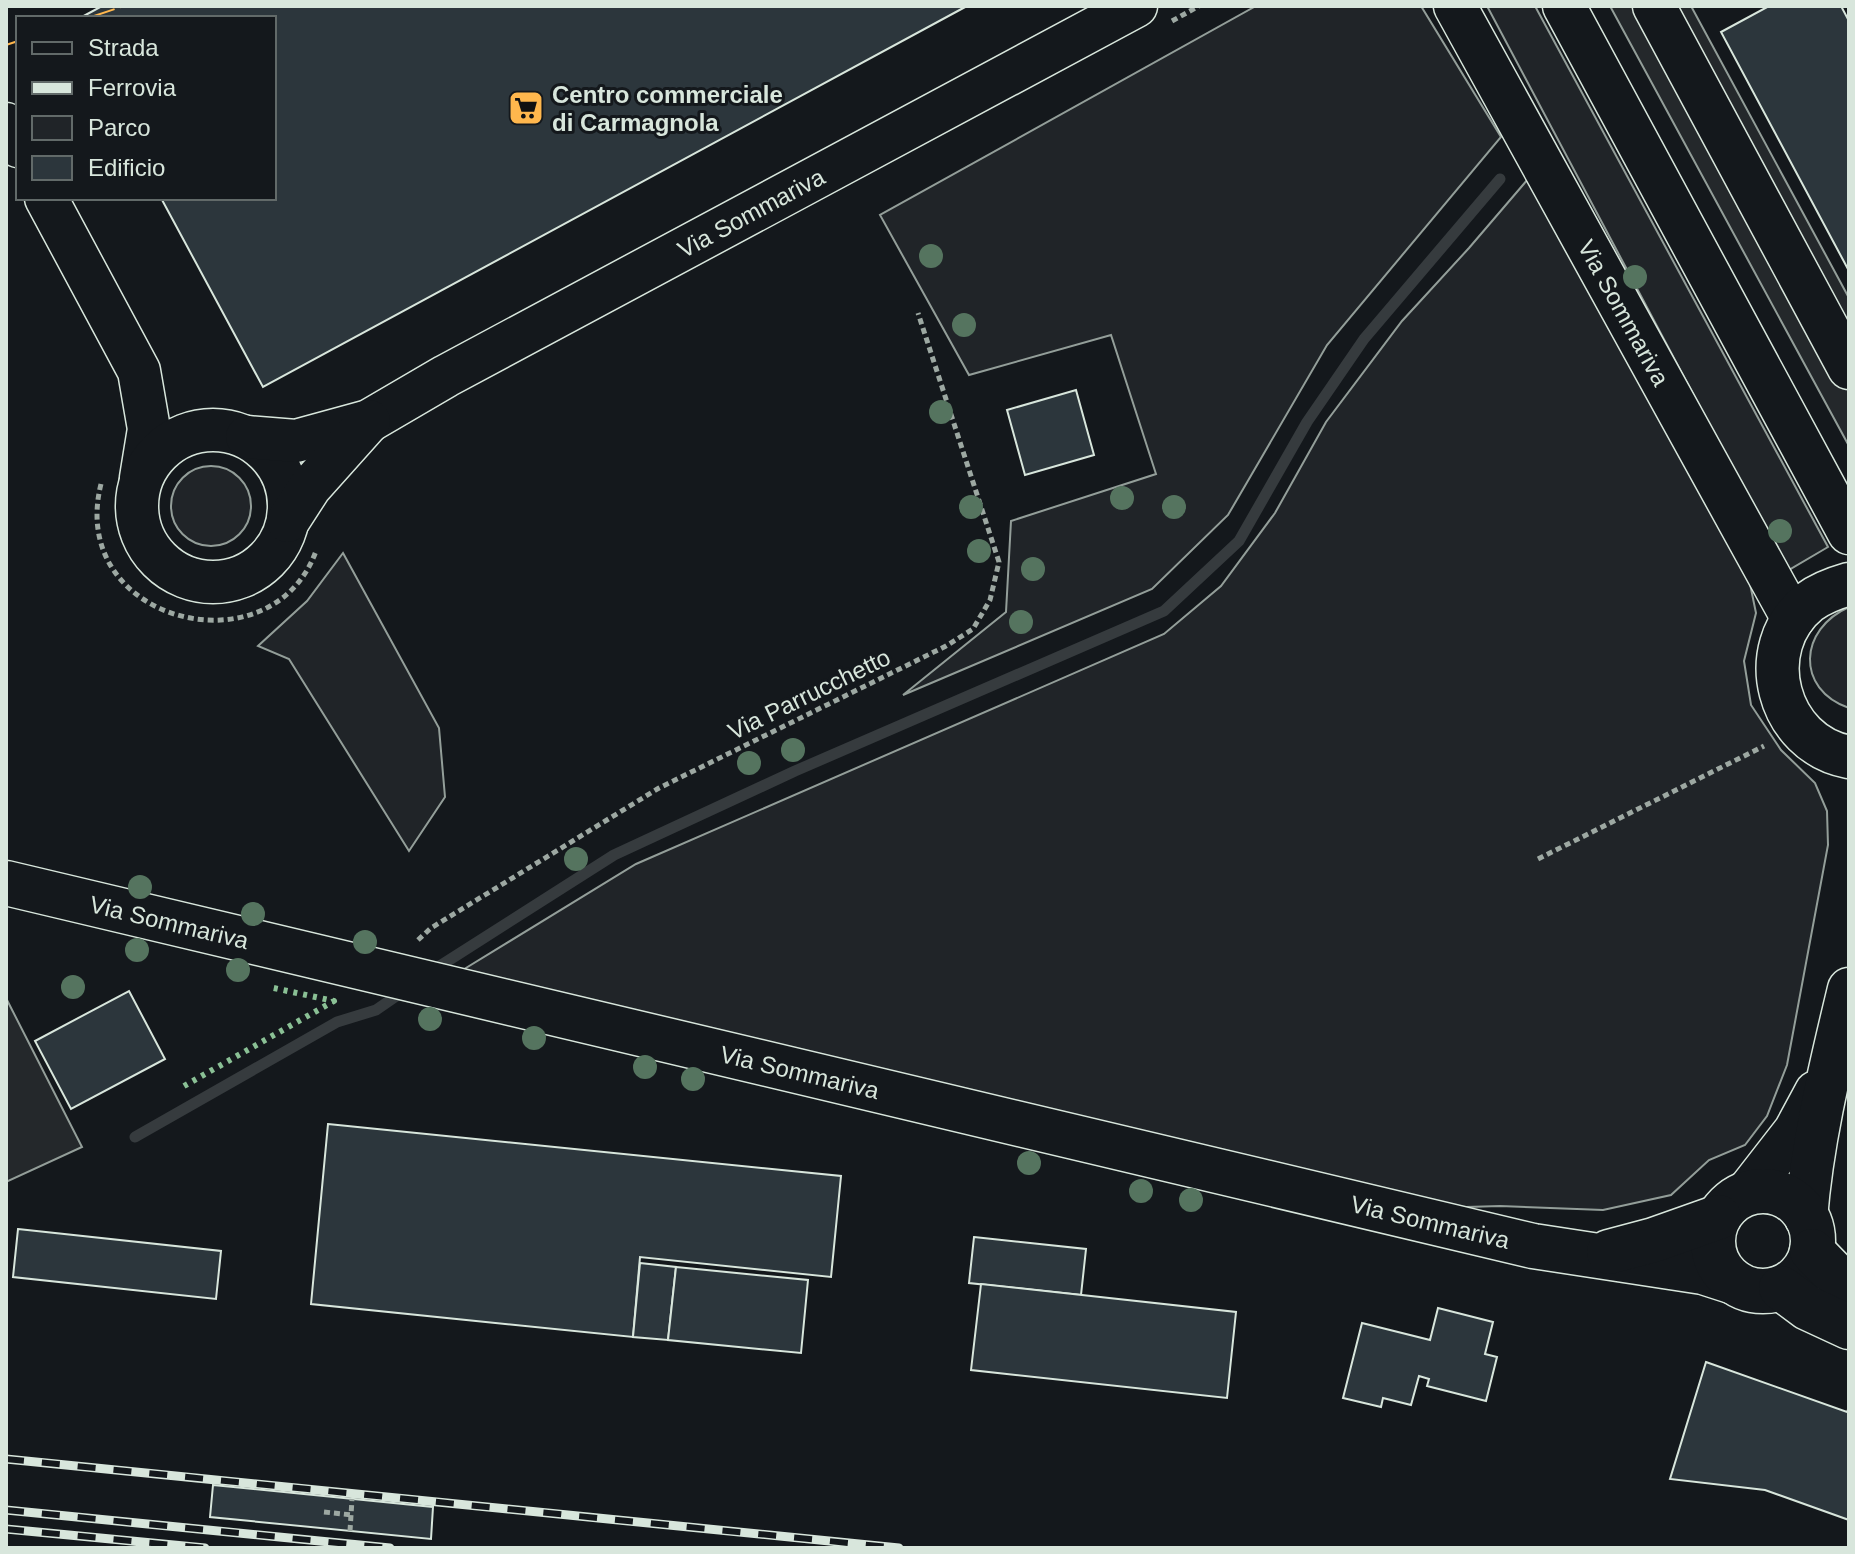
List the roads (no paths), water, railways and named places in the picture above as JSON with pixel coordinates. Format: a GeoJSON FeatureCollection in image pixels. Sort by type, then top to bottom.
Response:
{"type":"FeatureCollection","features":[{"type":"Feature","properties":{"kind":"main road","name":"Via Sommariva"},"geometry":{"type":"LineString","coordinates":[[6,883],[1518,1242],[1703,1272],[1756,1291],[1781,1288]]}},
{"type":"Feature","properties":{"kind":"main road","name":"Via Sommariva"},"geometry":{"type":"LineString","coordinates":[[1595,1256],[1654,1240],[1762,1191],[1777,1193],[1791,1200],[1809,1234],[1849,1289]]}},
{"type":"Feature","properties":{"kind":"main road"},"geometry":{"type":"LineString","coordinates":[[1733,1205],[1714,1234],[1714,1252],[1721,1269],[1734,1282]]}},
{"type":"Feature","properties":{"kind":"main road"},"geometry":{"type":"LineString","coordinates":[[1809,1234],[1801,1274],[1781,1288],[1808,1308],[1849,1327]]}},
{"type":"Feature","properties":{"kind":"street","name":"Via Sommariva"},"geometry":{"type":"LineString","coordinates":[[139,371],[181,406],[235,434],[296,441],[369,421],[446,376],[1136,6]]}},
{"type":"Feature","properties":{"kind":"street","name":"Via Sommariva"},"geometry":{"type":"LineString","coordinates":[[1455,6],[1793,619]]}},
{"type":"Feature","properties":{"kind":"street"},"geometry":{"type":"LineString","coordinates":[[1564,6],[1849,533]]}},
{"type":"Feature","properties":{"kind":"street"},"geometry":{"type":"LineString","coordinates":[[1654,6],[1849,368]]}},
{"type":"Feature","properties":{"kind":"street"},"geometry":{"type":"LineString","coordinates":[[6,124],[16,142]]}},
{"type":"Feature","properties":{"kind":"street","name":"Via Sommariva"},"geometry":{"type":"LineString","coordinates":[[47,200],[139,371],[149,429],[141,478]]}},
{"type":"Feature","properties":{"kind":"street","name":"Via Sommariva"},"geometry":{"type":"LineString","coordinates":[[288,521],[310,487],[369,421]]}},
{"type":"Feature","properties":{"kind":"street"},"geometry":{"type":"LineString","coordinates":[[198,431],[235,434],[267,452],[281,472],[289,496],[288,521],[280,544],[265,564],[244,577],[218,584],[192,581],[169,570],[150,552],[139,529],[137,516],[141,478],[155,456],[175,439],[198,431]]}},
{"type":"Feature","properties":{"kind":"street"},"geometry":{"type":"LineString","coordinates":[[1845,759],[1813,742],[1793,723],[1781,698],[1776,671],[1781,643],[1793,619],[1809,602],[1849,584]]}},
{"type":"Feature","properties":{"kind":"street"},"geometry":{"type":"LineString","coordinates":[[1809,1234],[1809,1179],[1849,989]]}},
{"type":"Feature","properties":{"kind":"street"},"geometry":{"type":"LineString","coordinates":[[1733,1205],[1795,1131],[1831,1067]]}},
{"type":"Feature","properties":{"kind":"waterway"},"geometry":{"type":"LineString","coordinates":[[432,971],[614,855],[795,771],[1164,611],[1239,541],[1307,422],[1364,339],[1500,179]]}},
{"type":"Feature","properties":{"kind":"waterway"},"geometry":{"type":"LineString","coordinates":[[135,1137],[337,1022],[376,1010],[405,990]]}},
{"type":"Feature","properties":{"kind":"railway"},"geometry":{"type":"LineString","coordinates":[[6,1459],[899,1548]]}},
{"type":"Feature","properties":{"kind":"railway"},"geometry":{"type":"LineString","coordinates":[[6,1510],[390,1548]]}},
{"type":"Feature","properties":{"kind":"railway"},"geometry":{"type":"LineString","coordinates":[[6,1529],[205,1548]]}},
{"type":"Feature","properties":{"kind":"place","name":"Centro commerciale di Carmagnola"},"geometry":{"type":"Point","coordinates":[526,108]}}]}
